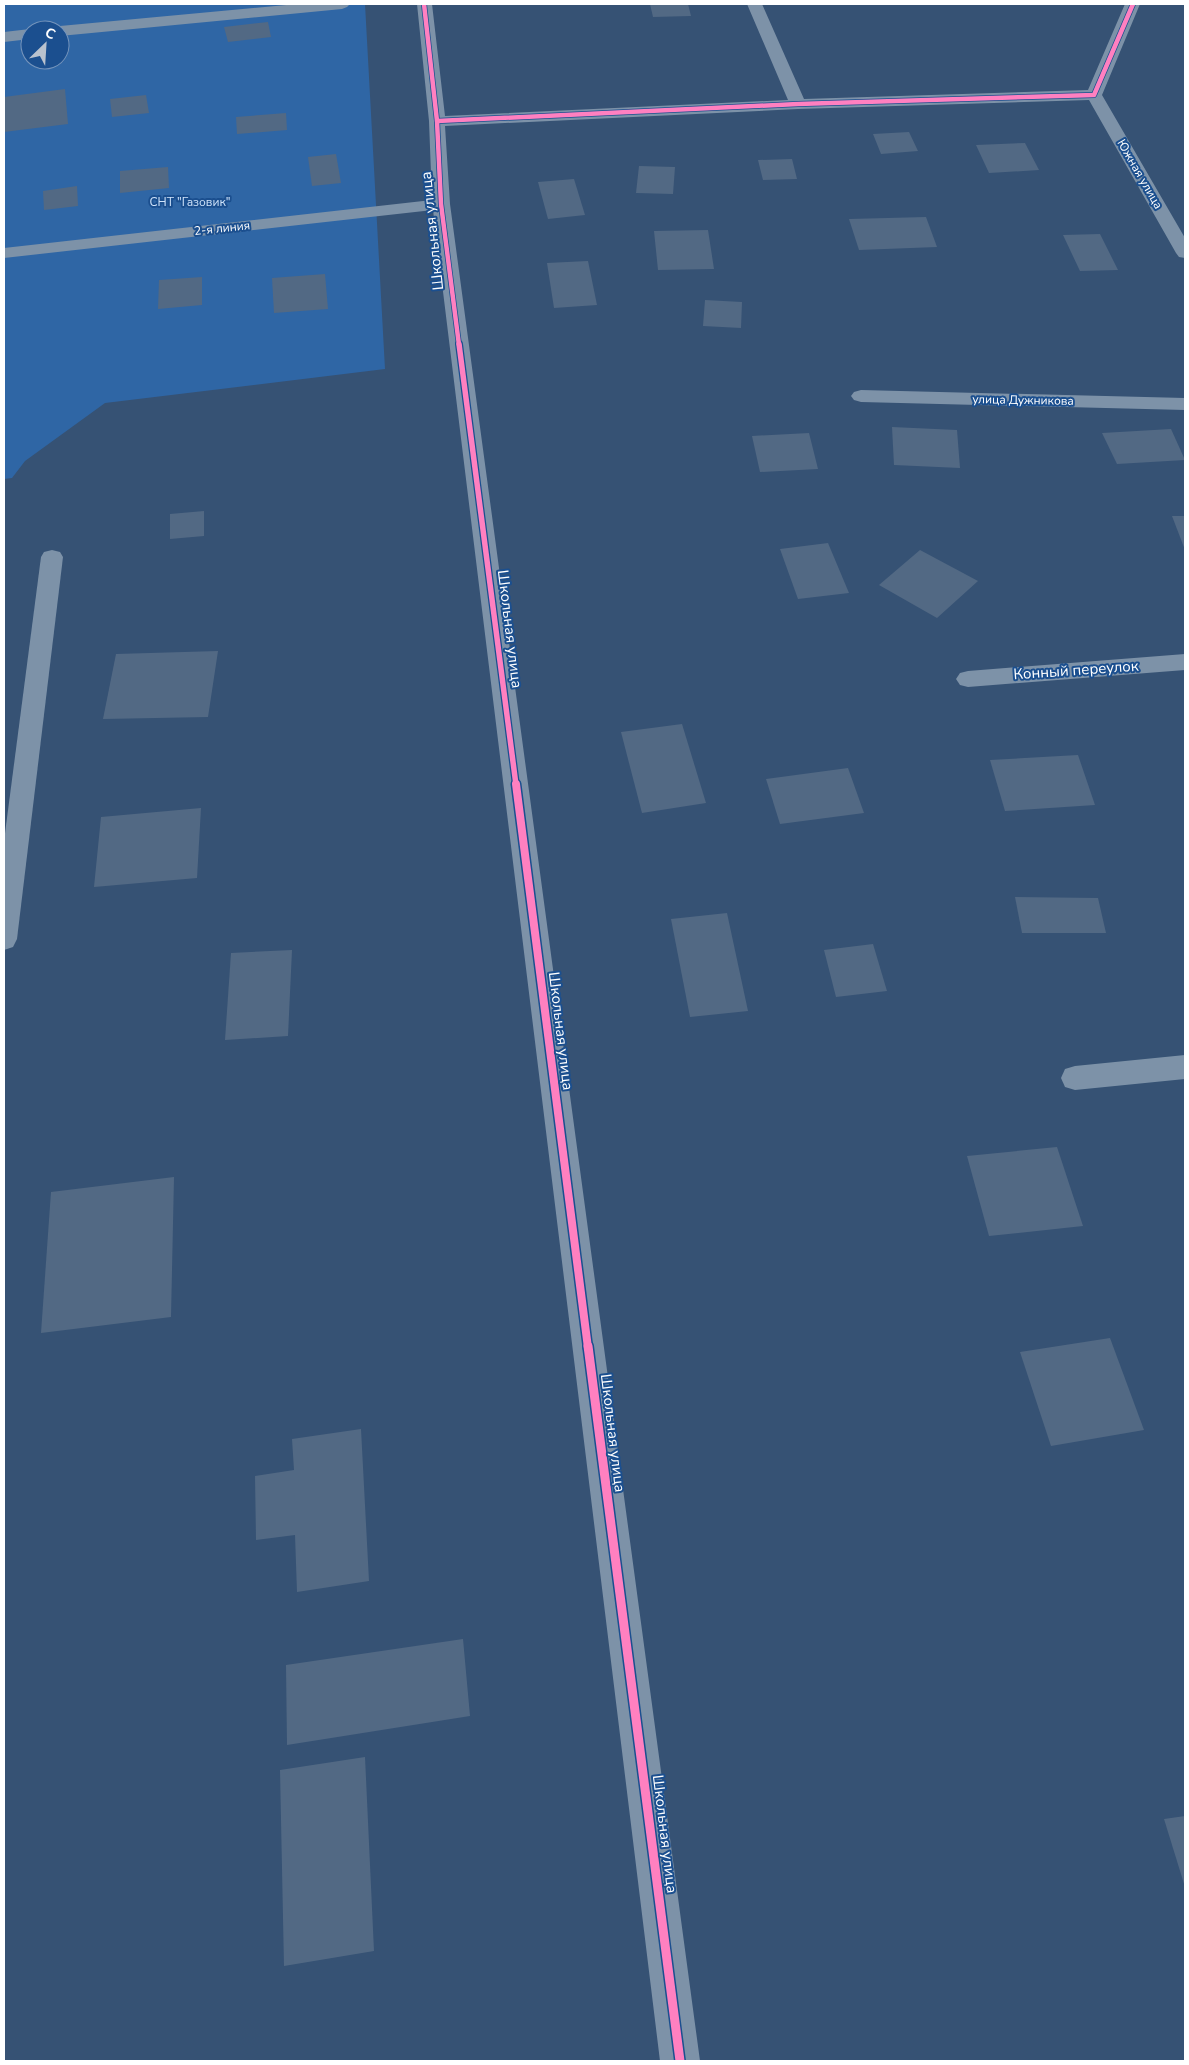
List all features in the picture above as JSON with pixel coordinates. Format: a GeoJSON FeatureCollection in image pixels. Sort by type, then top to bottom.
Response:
{"type":"FeatureCollection","features":[{"type":"Feature","properties":{"kind":"street"},"geometry":{"type":"LineString","coordinates":[[70,30],[342,4]]}},
{"type":"Feature","properties":{"kind":"street","name":"Школьная улица"},"geometry":{"type":"LineString","coordinates":[[424,4],[437,121],[441,204],[680,2061]]}},
{"type":"Feature","properties":{"kind":"street"},"geometry":{"type":"LineString","coordinates":[[754,4],[798,104]]}},
{"type":"Feature","properties":{"kind":"street"},"geometry":{"type":"LineString","coordinates":[[437,121],[798,104],[1094,95],[1133,4]]}},
{"type":"Feature","properties":{"kind":"street"},"geometry":{"type":"LineString","coordinates":[[4,37],[20,35]]}},
{"type":"Feature","properties":{"kind":"street","name":"Южная улица"},"geometry":{"type":"LineString","coordinates":[[1094,95],[1185,253]]}},
{"type":"Feature","properties":{"kind":"street","name":"2-я линия"},"geometry":{"type":"LineString","coordinates":[[4,252],[441,204]]}},
{"type":"Feature","properties":{"kind":"street","name":"улица Дужникова"},"geometry":{"type":"LineString","coordinates":[[861,396],[1185,404]]}},
{"type":"Feature","properties":{"kind":"street"},"geometry":{"type":"LineString","coordinates":[[4,939],[52,557]]}},
{"type":"Feature","properties":{"kind":"street","name":"Конный переулок"},"geometry":{"type":"LineString","coordinates":[[968,678],[1185,662]]}},
{"type":"Feature","properties":{"kind":"street"},"geometry":{"type":"LineString","coordinates":[[1075,1078],[1185,1067]]}},
{"type":"Feature","properties":{"kind":"green space","name":"СНТ \"Газовик\""},"geometry":{"type":"Polygon","coordinates":[[[4,4],[365,4],[385,369],[105,403],[25,461],[12,478],[4,479],[4,4]]]}},
{"type":"Feature","properties":{"kind":"building"},"geometry":{"type":"Polygon","coordinates":[[[650,4],[688,4],[691,16],[653,17],[650,4]]]}},
{"type":"Feature","properties":{"kind":"building"},"geometry":{"type":"Polygon","coordinates":[[[268,22],[271,37],[228,42],[224,27],[268,22]]]}},
{"type":"Feature","properties":{"kind":"building"},"geometry":{"type":"Polygon","coordinates":[[[65,89],[68,124],[4,132],[4,97],[65,89]]]}},
{"type":"Feature","properties":{"kind":"building"},"geometry":{"type":"Polygon","coordinates":[[[146,95],[149,113],[112,117],[110,99],[146,95]]]}},
{"type":"Feature","properties":{"kind":"building"},"geometry":{"type":"Polygon","coordinates":[[[286,113],[287,130],[237,134],[236,117],[286,113]]]}},
{"type":"Feature","properties":{"kind":"building"},"geometry":{"type":"Polygon","coordinates":[[[909,132],[918,151],[881,154],[873,134],[909,132]]]}},
{"type":"Feature","properties":{"kind":"building"},"geometry":{"type":"Polygon","coordinates":[[[1025,143],[1039,170],[989,173],[976,145],[1025,143]]]}},
{"type":"Feature","properties":{"kind":"building"},"geometry":{"type":"Polygon","coordinates":[[[336,154],[341,183],[312,186],[308,157],[336,154]]]}},
{"type":"Feature","properties":{"kind":"building"},"geometry":{"type":"Polygon","coordinates":[[[792,159],[797,179],[763,180],[758,160],[792,159]]]}},
{"type":"Feature","properties":{"kind":"building"},"geometry":{"type":"Polygon","coordinates":[[[639,166],[675,167],[673,194],[636,193],[639,166]]]}},
{"type":"Feature","properties":{"kind":"building"},"geometry":{"type":"Polygon","coordinates":[[[168,167],[169,188],[120,193],[120,171],[168,167]]]}},
{"type":"Feature","properties":{"kind":"building"},"geometry":{"type":"Polygon","coordinates":[[[574,179],[585,215],[548,219],[538,182],[574,179]]]}},
{"type":"Feature","properties":{"kind":"building"},"geometry":{"type":"Polygon","coordinates":[[[77,186],[78,206],[44,210],[43,191],[77,186]]]}},
{"type":"Feature","properties":{"kind":"building"},"geometry":{"type":"Polygon","coordinates":[[[926,217],[937,247],[859,250],[849,219],[926,217]]]}},
{"type":"Feature","properties":{"kind":"building"},"geometry":{"type":"Polygon","coordinates":[[[708,230],[714,269],[658,270],[654,231],[708,230]]]}},
{"type":"Feature","properties":{"kind":"building"},"geometry":{"type":"Polygon","coordinates":[[[1100,234],[1118,270],[1080,271],[1063,235],[1100,234]]]}},
{"type":"Feature","properties":{"kind":"building"},"geometry":{"type":"Polygon","coordinates":[[[588,261],[597,305],[554,308],[547,263],[588,261]]]}},
{"type":"Feature","properties":{"kind":"building"},"geometry":{"type":"Polygon","coordinates":[[[325,274],[328,309],[274,313],[272,278],[325,274]]]}},
{"type":"Feature","properties":{"kind":"building"},"geometry":{"type":"Polygon","coordinates":[[[202,277],[202,305],[158,309],[159,280],[202,277]]]}},
{"type":"Feature","properties":{"kind":"building"},"geometry":{"type":"Polygon","coordinates":[[[705,300],[742,302],[741,328],[703,326],[705,300]]]}},
{"type":"Feature","properties":{"kind":"building"},"geometry":{"type":"Polygon","coordinates":[[[892,427],[957,430],[960,468],[894,465],[892,427]]]}},
{"type":"Feature","properties":{"kind":"building"},"geometry":{"type":"Polygon","coordinates":[[[1171,429],[1185,460],[1117,464],[1102,433],[1171,429]]]}},
{"type":"Feature","properties":{"kind":"building"},"geometry":{"type":"Polygon","coordinates":[[[809,433],[818,469],[760,472],[752,436],[809,433]]]}},
{"type":"Feature","properties":{"kind":"building"},"geometry":{"type":"Polygon","coordinates":[[[204,511],[204,536],[170,539],[170,514],[204,511]]]}},
{"type":"Feature","properties":{"kind":"building"},"geometry":{"type":"Polygon","coordinates":[[[1172,516],[1185,516],[1185,550],[1172,516]]]}},
{"type":"Feature","properties":{"kind":"building"},"geometry":{"type":"Polygon","coordinates":[[[828,543],[849,593],[798,599],[780,549],[828,543]]]}},
{"type":"Feature","properties":{"kind":"building"},"geometry":{"type":"Polygon","coordinates":[[[920,550],[978,581],[937,618],[879,585],[920,550]]]}},
{"type":"Feature","properties":{"kind":"building"},"geometry":{"type":"Polygon","coordinates":[[[218,651],[208,717],[103,719],[116,654],[218,651]]]}},
{"type":"Feature","properties":{"kind":"building"},"geometry":{"type":"Polygon","coordinates":[[[682,724],[706,803],[642,813],[621,732],[682,724]]]}},
{"type":"Feature","properties":{"kind":"building"},"geometry":{"type":"Polygon","coordinates":[[[1078,755],[1095,805],[1005,811],[990,760],[1078,755]]]}},
{"type":"Feature","properties":{"kind":"building"},"geometry":{"type":"Polygon","coordinates":[[[848,768],[864,813],[780,824],[766,779],[848,768]]]}},
{"type":"Feature","properties":{"kind":"building"},"geometry":{"type":"Polygon","coordinates":[[[201,808],[197,878],[94,887],[101,817],[201,808]]]}},
{"type":"Feature","properties":{"kind":"building"},"geometry":{"type":"Polygon","coordinates":[[[1015,897],[1098,898],[1106,933],[1022,933],[1015,897]]]}},
{"type":"Feature","properties":{"kind":"building"},"geometry":{"type":"Polygon","coordinates":[[[727,913],[748,1011],[690,1017],[671,919],[727,913]]]}},
{"type":"Feature","properties":{"kind":"building"},"geometry":{"type":"Polygon","coordinates":[[[873,944],[887,991],[836,997],[824,950],[873,944]]]}},
{"type":"Feature","properties":{"kind":"building"},"geometry":{"type":"Polygon","coordinates":[[[292,950],[288,1036],[225,1040],[231,953],[292,950]]]}},
{"type":"Feature","properties":{"kind":"building"},"geometry":{"type":"Polygon","coordinates":[[[1057,1147],[1083,1226],[989,1236],[967,1156],[1057,1147]]]}},
{"type":"Feature","properties":{"kind":"building"},"geometry":{"type":"Polygon","coordinates":[[[174,1177],[171,1317],[41,1333],[51,1192],[174,1177]]]}},
{"type":"Feature","properties":{"kind":"building"},"geometry":{"type":"Polygon","coordinates":[[[1110,1338],[1144,1430],[1051,1446],[1020,1352],[1110,1338]]]}},
{"type":"Feature","properties":{"kind":"building"},"geometry":{"type":"Polygon","coordinates":[[[361,1429],[369,1581],[297,1592],[295,1535],[256,1540],[255,1476],[294,1470],[292,1439],[361,1429]]]}},
{"type":"Feature","properties":{"kind":"building"},"geometry":{"type":"Polygon","coordinates":[[[463,1639],[470,1716],[287,1745],[286,1665],[463,1639]]]}},
{"type":"Feature","properties":{"kind":"building"},"geometry":{"type":"Polygon","coordinates":[[[365,1757],[374,1951],[284,1966],[280,1770],[365,1757]]]}},
{"type":"Feature","properties":{"kind":"building"},"geometry":{"type":"Polygon","coordinates":[[[1185,1816],[1185,1887],[1164,1819],[1185,1816]]]}},
{"type":"Feature","properties":{"kind":"cycle path"},"geometry":{"type":"LineString","coordinates":[[424,4],[437,121],[441,204],[680,2061]]}},
{"type":"Feature","properties":{"kind":"cycle path"},"geometry":{"type":"LineString","coordinates":[[437,121],[798,104],[1094,95],[1133,4]]}}]}
